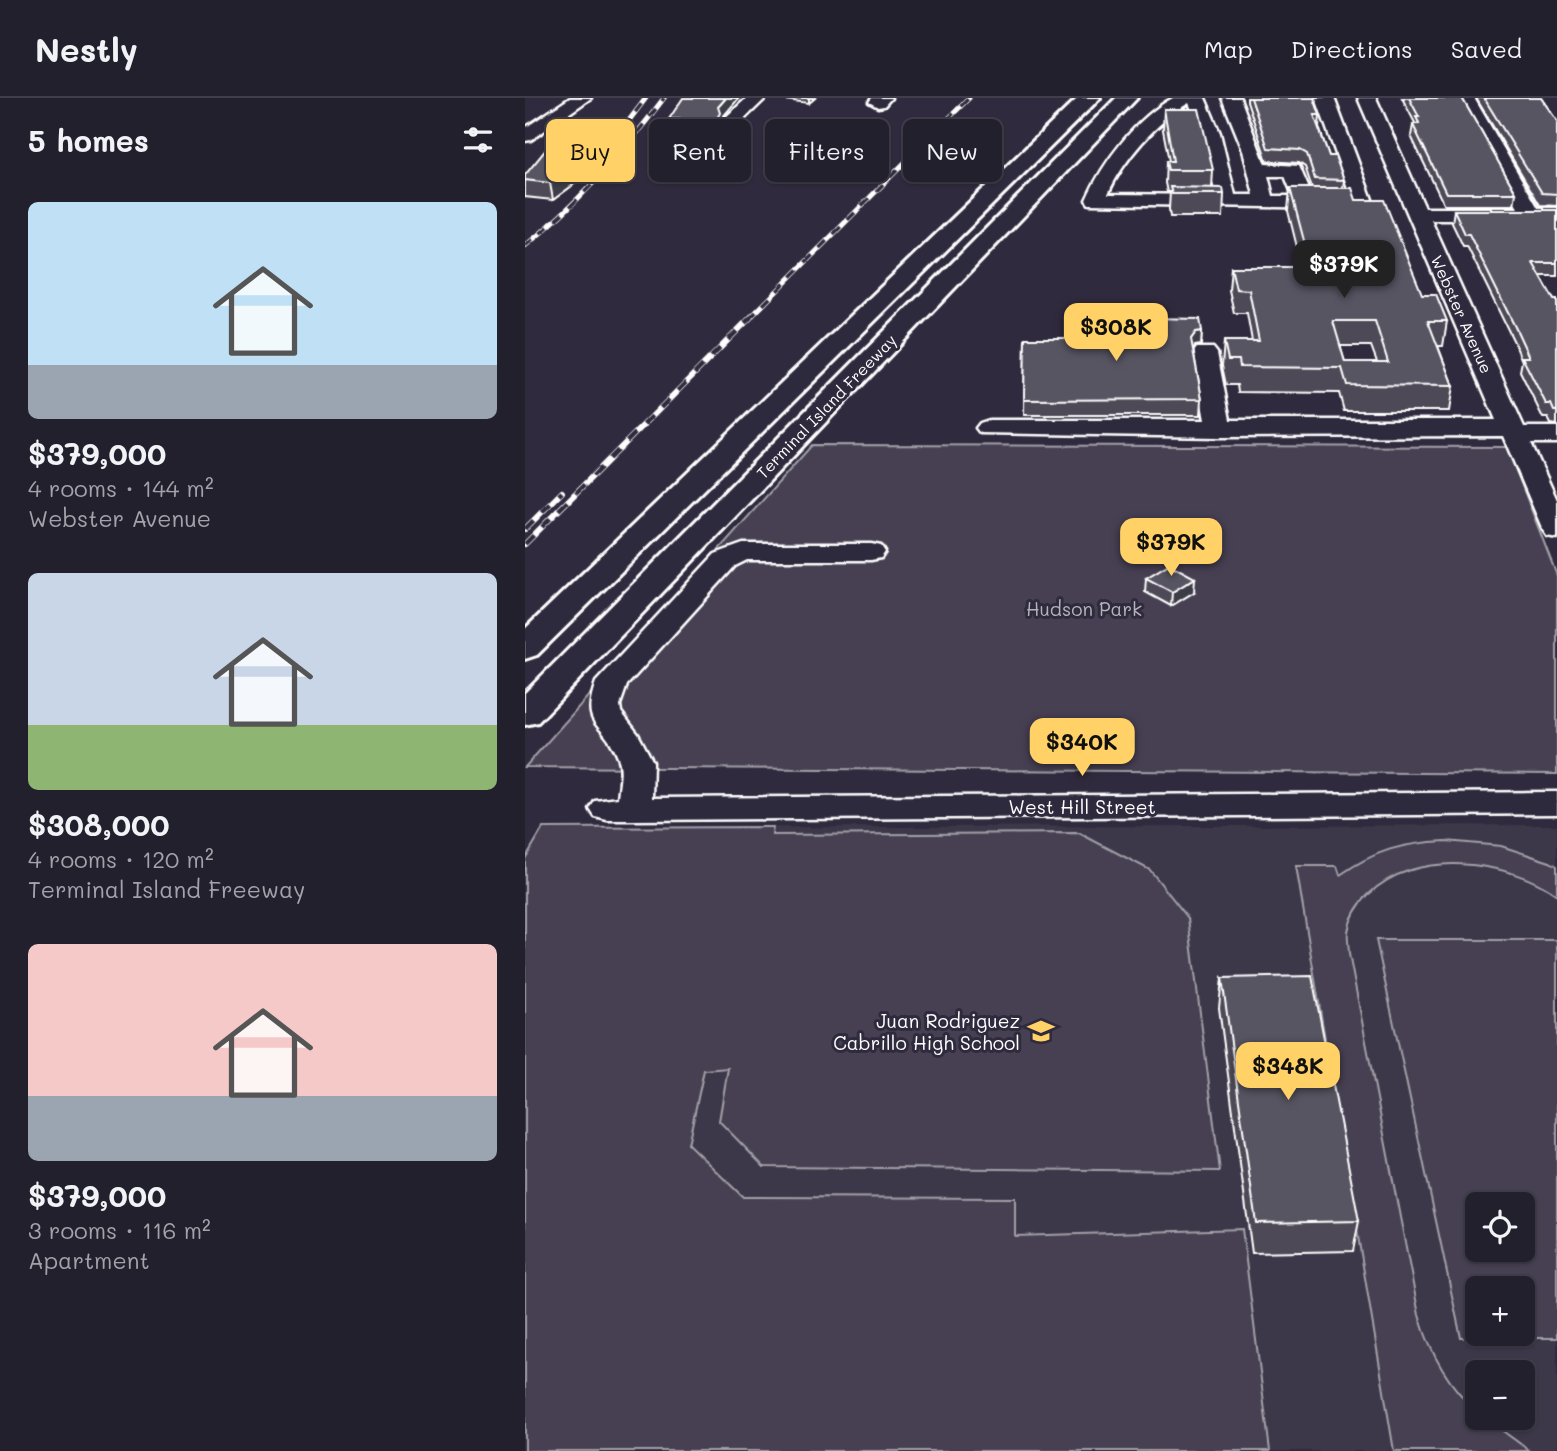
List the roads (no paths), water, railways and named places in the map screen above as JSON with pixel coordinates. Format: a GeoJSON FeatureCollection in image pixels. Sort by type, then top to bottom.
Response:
{"type":"FeatureCollection","features":[{"type":"Feature","properties":{"kind":"highway","name":"Terminal Island Freeway"},"geometry":{"type":"LineString","coordinates":[[525,648],[1090,98]]}},
{"type":"Feature","properties":{"kind":"highway","name":"Terminal Island Freeway"},"geometry":{"type":"LineString","coordinates":[[525,714],[1127,98]]}},
{"type":"Feature","properties":{"kind":"street"},"geometry":{"type":"LineString","coordinates":[[525,136],[582,98]]}},
{"type":"Feature","properties":{"kind":"street"},"geometry":{"type":"LineString","coordinates":[[734,119],[757,98]]}},
{"type":"Feature","properties":{"kind":"street"},"geometry":{"type":"LineString","coordinates":[[1187,98],[1149,126],[1120,160],[1095,200],[1363,202],[1415,208],[1557,214]]}},
{"type":"Feature","properties":{"kind":"street"},"geometry":{"type":"LineString","coordinates":[[1196,98],[1211,133],[1227,202]]}},
{"type":"Feature","properties":{"kind":"street"},"geometry":{"type":"LineString","coordinates":[[1231,98],[1252,150],[1265,202]]}},
{"type":"Feature","properties":{"kind":"street"},"geometry":{"type":"LineString","coordinates":[[1325,98],[1363,202]]}},
{"type":"Feature","properties":{"kind":"street","name":"Webster Avenue"},"geometry":{"type":"LineString","coordinates":[[1367,98],[1557,530]]}},
{"type":"Feature","properties":{"kind":"street"},"geometry":{"type":"LineString","coordinates":[[1465,98],[1531,214]]}},
{"type":"Feature","properties":{"kind":"street"},"geometry":{"type":"LineString","coordinates":[[1345,151],[1390,151]]}},
{"type":"Feature","properties":{"kind":"street"},"geometry":{"type":"LineString","coordinates":[[1257,170],[1292,170],[1305,202]]}},
{"type":"Feature","properties":{"kind":"street"},"geometry":{"type":"LineString","coordinates":[[1205,353],[1219,429]]}},
{"type":"Feature","properties":{"kind":"street"},"geometry":{"type":"LineString","coordinates":[[989,428],[1514,432],[1557,435]]}},
{"type":"Feature","properties":{"kind":"street","name":"West Hill Street"},"geometry":{"type":"LineString","coordinates":[[871,552],[743,552],[725,560],[612,682],[604,705],[605,714],[622,734],[637,762],[620,808],[1557,803]]}},
{"type":"Feature","properties":{"kind":"railway"},"geometry":{"type":"LineString","coordinates":[[630,119],[646,98]]}},
{"type":"Feature","properties":{"kind":"railway"},"geometry":{"type":"LineString","coordinates":[[525,246],[564,212],[599,176],[664,98]]}},
{"type":"Feature","properties":{"kind":"railway"},"geometry":{"type":"LineString","coordinates":[[749,319],[969,98]]}},
{"type":"Feature","properties":{"kind":"railway"},"geometry":{"type":"LineString","coordinates":[[525,544],[751,317]]}},
{"type":"Feature","properties":{"kind":"railway"},"geometry":{"type":"LineString","coordinates":[[525,529],[562,492]]}},
{"type":"Feature","properties":{"kind":"place","name":"Juan Rodriguez Cabrillo High School"},"geometry":{"type":"Point","coordinates":[1041,1031]}},
{"type":"Feature","properties":{"kind":"park label","name":"Hudson Park"},"geometry":{"type":"Point","coordinates":[1084,608]}}]}
